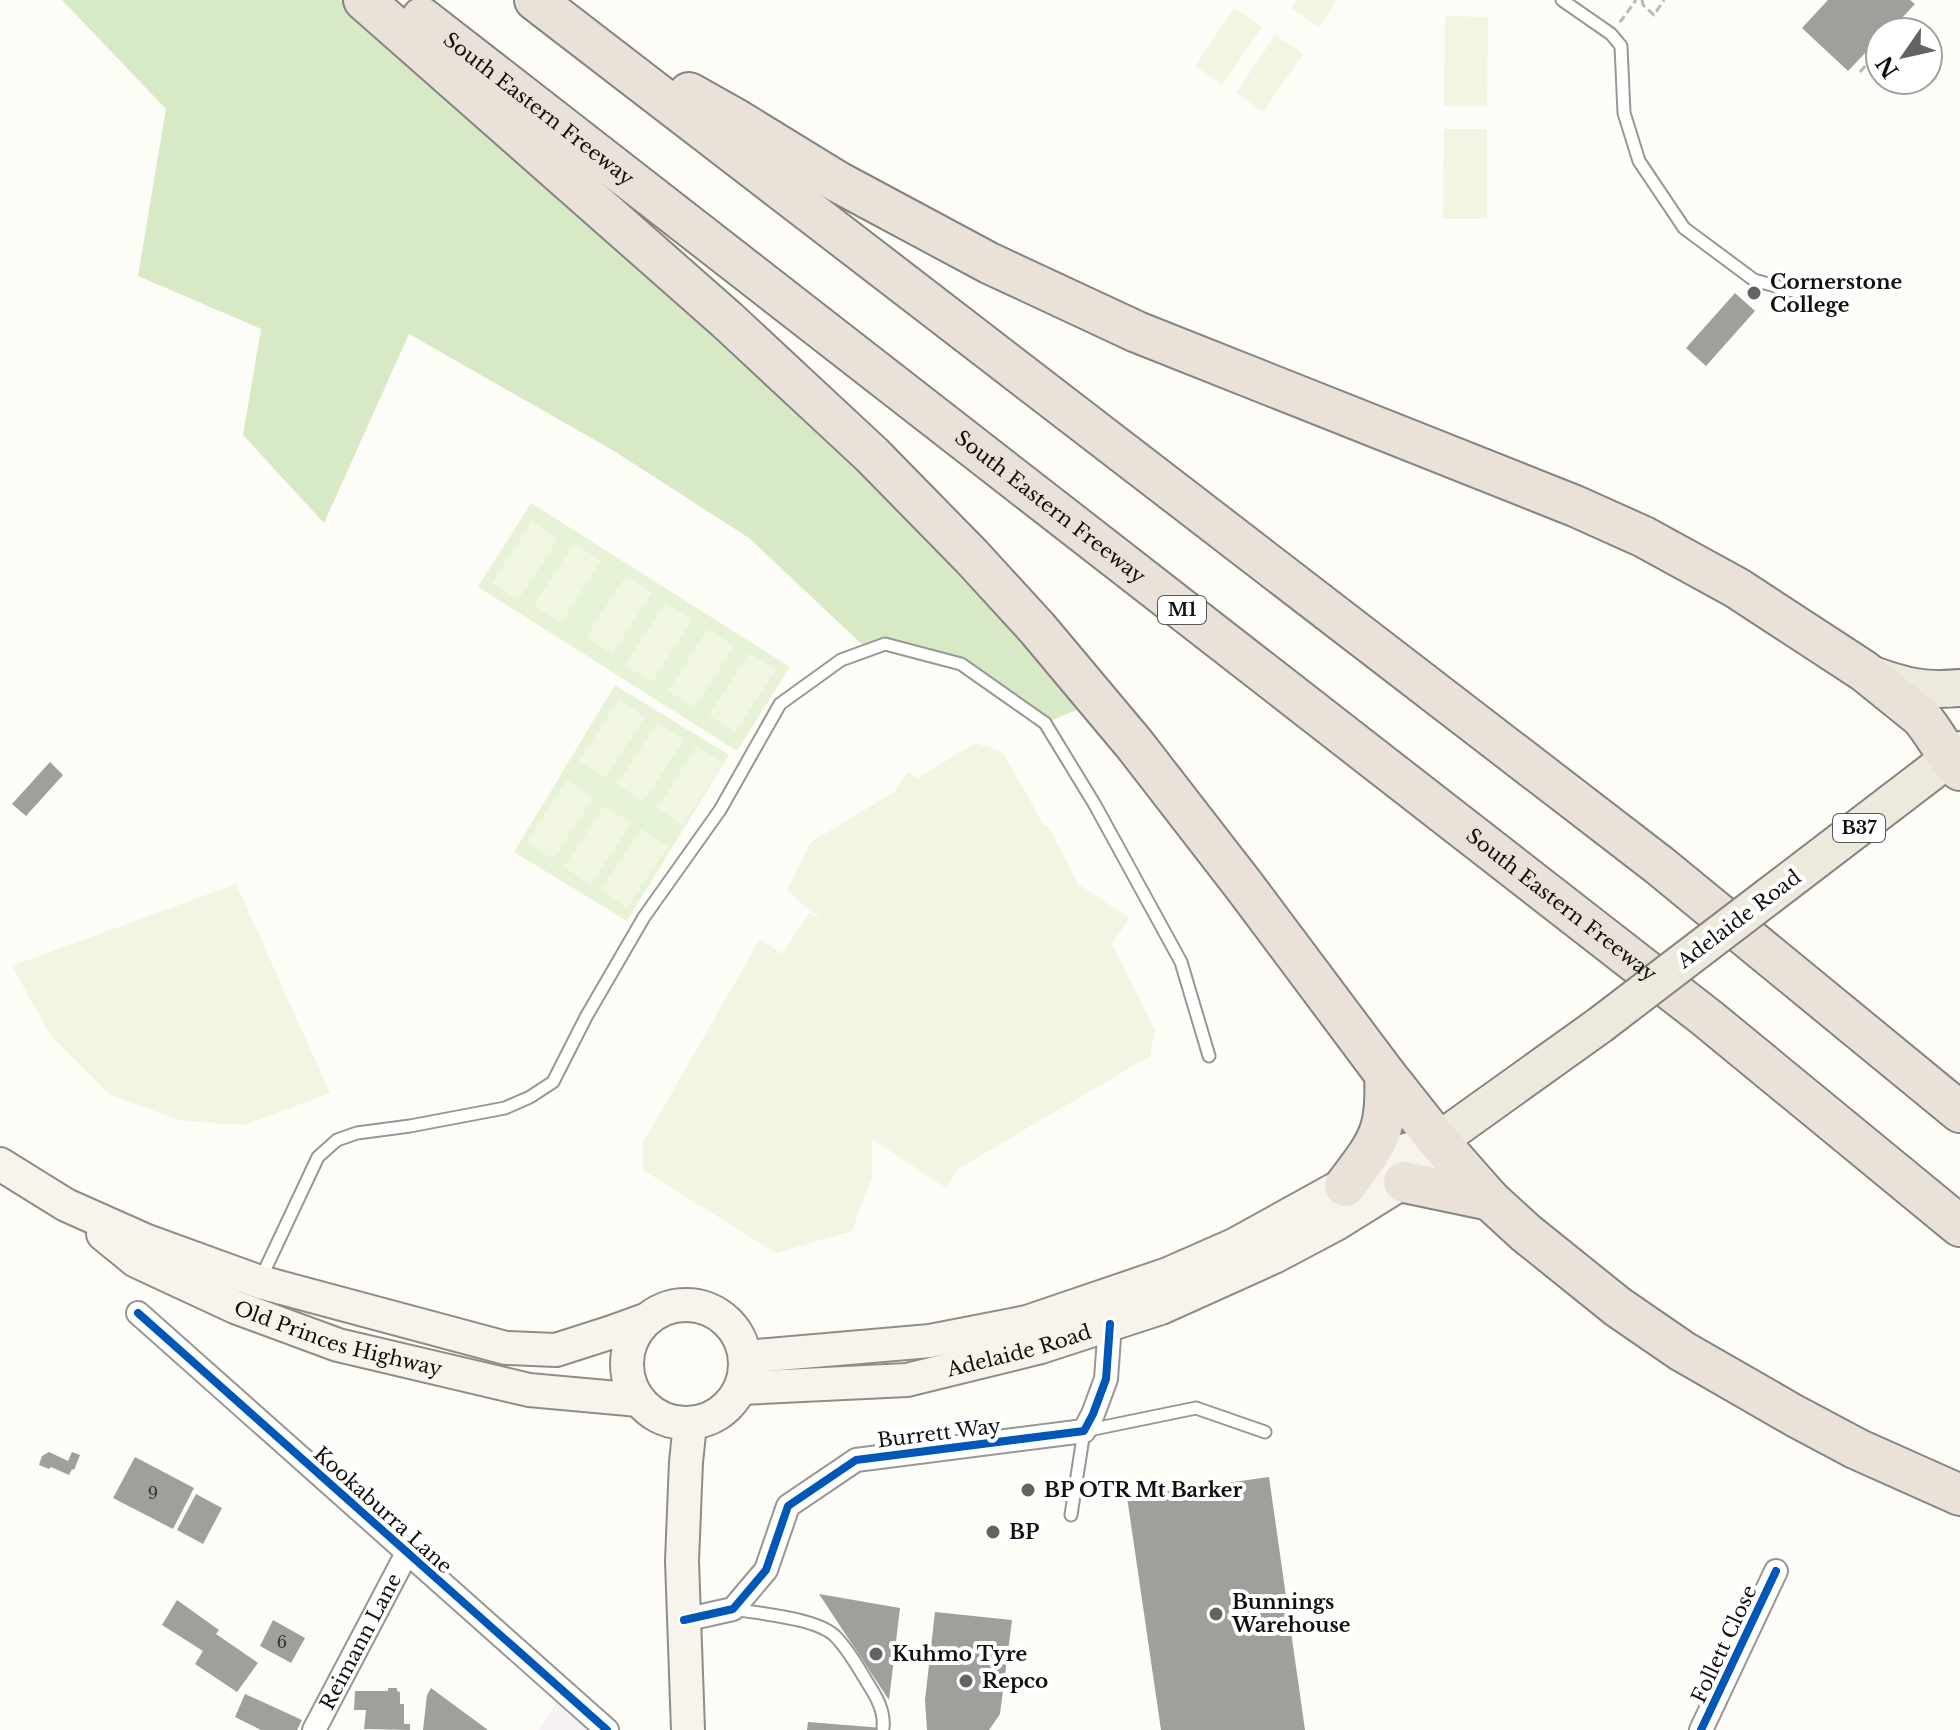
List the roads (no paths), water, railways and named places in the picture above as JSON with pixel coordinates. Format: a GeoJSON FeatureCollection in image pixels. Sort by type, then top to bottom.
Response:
{"type":"FeatureCollection","features":[{"type":"Feature","properties":{"kind":"highway"},"geometry":{"type":"LineString","coordinates":[[364,0],[727,320],[872,455],[971,556],[1037,628],[1135,745],[1385,1074],[1490,1200],[1618,1307],[1682,1351],[1857,1449],[1960,1495]]}},
{"type":"Feature","properties":{"kind":"highway","name":"South Eastern Freeway"},"geometry":{"type":"LineString","coordinates":[[399,0],[1707,1018],[1960,1226]]}},
{"type":"Feature","properties":{"kind":"highway"},"geometry":{"type":"LineString","coordinates":[[535,0],[1647,855],[1960,1112]]}},
{"type":"Feature","properties":{"kind":"highway"},"geometry":{"type":"LineString","coordinates":[[566,25],[737,120],[838,182],[989,263],[1137,332],[1575,506],[1644,537],[1737,588],[1864,671],[1921,717],[1956,760]]}},
{"type":"Feature","properties":{"kind":"highway"},"geometry":{"type":"LineString","coordinates":[[1345,1186],[1374,1147],[1382,1129],[1386,1112],[1385,1074]]}},
{"type":"Feature","properties":{"kind":"highway"},"geometry":{"type":"LineString","coordinates":[[1404,1182],[1490,1200]]}},
{"type":"Feature","properties":{"kind":"main road"},"geometry":{"type":"LineString","coordinates":[[1864,671],[1903,686],[1933,690],[1960,688]]}},
{"type":"Feature","properties":{"kind":"main road","name":"Adelaide Road"},"geometry":{"type":"LineString","coordinates":[[743,1372],[907,1380],[1041,1347],[1110,1324],[1183,1299],[1274,1257],[1338,1223],[1404,1182],[1438,1141],[1600,1025],[1769,896],[1956,760]]}},
{"type":"Feature","properties":{"kind":"main road","name":"Adelaide Road"},"geometry":{"type":"LineString","coordinates":[[743,1372],[1027,1322],[1105,1297],[1234,1245],[1406,1150],[1438,1141]]}},
{"type":"Feature","properties":{"kind":"main road","name":"Old Princes Highway"},"geometry":{"type":"LineString","coordinates":[[0,1164],[66,1205],[136,1261],[235,1307],[338,1345],[529,1390],[639,1400]]}},
{"type":"Feature","properties":{"kind":"main road","name":"Old Princes Highway"},"geometry":{"type":"LineString","coordinates":[[66,1205],[147,1241],[260,1282],[506,1348],[556,1350],[648,1319]]}},
{"type":"Feature","properties":{"kind":"main road"},"geometry":{"type":"LineString","coordinates":[[681,1305],[715,1313],[730,1324],[740,1339],[743,1372],[732,1402],[720,1413],[706,1421],[690,1424],[670,1422],[653,1413],[639,1400],[630,1384],[627,1366],[629,1348],[636,1332],[648,1319],[664,1309],[681,1305]]}},
{"type":"Feature","properties":{"kind":"main road"},"geometry":{"type":"LineString","coordinates":[[688,1730],[682,1561],[690,1424]]}},
{"type":"Feature","properties":{"kind":"street","name":"Kookaburra Lane"},"geometry":{"type":"LineString","coordinates":[[138,1313],[607,1730]]}},
{"type":"Feature","properties":{"kind":"street"},"geometry":{"type":"LineString","coordinates":[[1084,1431],[1106,1379],[1110,1324]]}},
{"type":"Feature","properties":{"kind":"street","name":"Burrett Way"},"geometry":{"type":"LineString","coordinates":[[733,1609],[766,1570],[788,1506],[856,1460],[1084,1431]]}},
{"type":"Feature","properties":{"kind":"street","name":"Reimann Lane"},"geometry":{"type":"LineString","coordinates":[[314,1730],[407,1553]]}},
{"type":"Feature","properties":{"kind":"street","name":"Follett Close"},"geometry":{"type":"LineString","coordinates":[[1701,1730],[1776,1571]]}},
{"type":"Feature","properties":{"kind":"street"},"geometry":{"type":"LineString","coordinates":[[684,1620],[733,1609]]}},
{"type":"Feature","properties":{"kind":"lane"},"geometry":{"type":"LineString","coordinates":[[1562,0],[1611,34],[1621,46],[1624,113],[1639,161],[1684,228],[1754,280],[1804,294]]}},
{"type":"Feature","properties":{"kind":"lane"},"geometry":{"type":"LineString","coordinates":[[260,1282],[318,1157],[337,1140],[357,1133],[505,1108],[553,1082],[586,1017],[644,917],[720,810],[780,704],[841,660],[885,644],[961,664],[1045,723],[1095,805],[1181,962],[1209,1056]]}},
{"type":"Feature","properties":{"kind":"lane","name":"Burrett Way"},"geometry":{"type":"LineString","coordinates":[[1084,1431],[1196,1408],[1265,1432]]}},
{"type":"Feature","properties":{"kind":"lane"},"geometry":{"type":"LineString","coordinates":[[1071,1515],[1084,1431]]}},
{"type":"Feature","properties":{"kind":"lane"},"geometry":{"type":"LineString","coordinates":[[733,1609],[800,1621],[819,1626],[834,1635],[877,1698],[884,1718],[883,1728]]}},
{"type":"Feature","properties":{"kind":"place","name":"Cornerstone College"},"geometry":{"type":"Point","coordinates":[1754,293]}},
{"type":"Feature","properties":{"kind":"place","name":"BP OTR Mt Barker"},"geometry":{"type":"Point","coordinates":[1028,1490]}},
{"type":"Feature","properties":{"kind":"place","name":"BP"},"geometry":{"type":"Point","coordinates":[993,1532]}},
{"type":"Feature","properties":{"kind":"place","name":"Bunnings Warehouse"},"geometry":{"type":"Point","coordinates":[1216,1614]}},
{"type":"Feature","properties":{"kind":"place","name":"Kuhmo Tyre"},"geometry":{"type":"Point","coordinates":[876,1654]}},
{"type":"Feature","properties":{"kind":"place","name":"Repco"},"geometry":{"type":"Point","coordinates":[966,1681]}}]}
